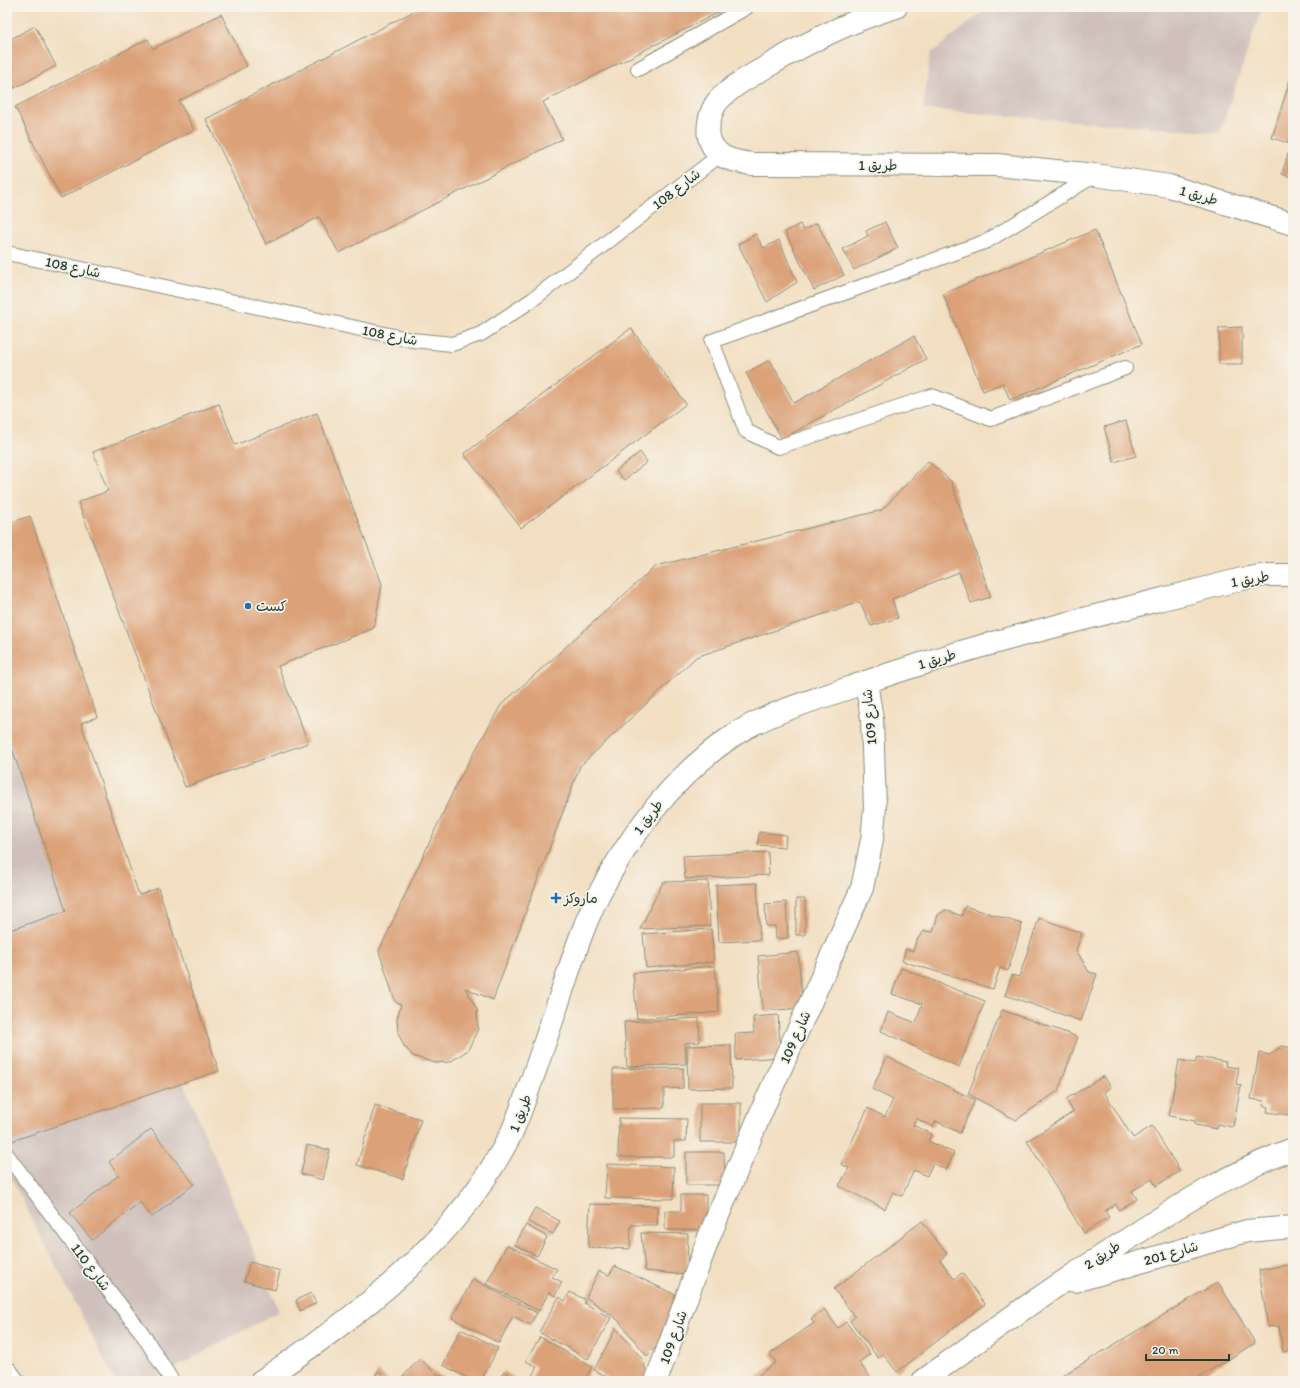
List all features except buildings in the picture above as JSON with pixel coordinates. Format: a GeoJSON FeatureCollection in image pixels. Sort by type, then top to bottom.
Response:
{"type":"FeatureCollection","features":[{"type":"Feature","properties":{"kind":"street"},"geometry":{"type":"LineString","coordinates":[[720,155],[711,147],[708,130],[710,116],[716,103],[728,91],[810,41],[870,15],[896,7]]}},
{"type":"Feature","properties":{"kind":"street","name":"طريق 1"},"geometry":{"type":"LineString","coordinates":[[720,155],[734,161],[752,164],[997,165],[1095,175],[1169,186],[1293,224]]}},
{"type":"Feature","properties":{"kind":"street","name":"طريق 1"},"geometry":{"type":"LineString","coordinates":[[261,1381],[368,1305],[413,1265],[481,1186],[498,1161],[512,1132],[575,952],[599,894],[623,852],[653,810],[673,787],[709,753],[734,735],[798,706],[946,656],[1234,581],[1266,575],[1293,575]]}},
{"type":"Feature","properties":{"kind":"street","name":"شارع 109"},"geometry":{"type":"LineString","coordinates":[[656,1381],[709,1238],[765,1103],[862,888],[872,840],[875,808],[872,719],[866,682]]}},
{"type":"Feature","properties":{"kind":"street","name":"طريق 2"},"geometry":{"type":"LineString","coordinates":[[923,1381],[1051,1288],[1153,1223],[1212,1188],[1270,1158],[1293,1149]]}},
{"type":"Feature","properties":{"kind":"street","name":"شارع 201"},"geometry":{"type":"LineString","coordinates":[[1051,1288],[1247,1231],[1293,1227]]}},
{"type":"Feature","properties":{"kind":"street"},"geometry":{"type":"LineString","coordinates":[[7,1373],[13,1381]]}},
{"type":"Feature","properties":{"kind":"lane"},"geometry":{"type":"LineString","coordinates":[[638,68],[747,7]]}},
{"type":"Feature","properties":{"kind":"lane","name":"شارع 108"},"geometry":{"type":"LineString","coordinates":[[7,252],[404,339],[452,344],[481,334],[532,300],[720,155]]}},
{"type":"Feature","properties":{"kind":"lane"},"geometry":{"type":"LineString","coordinates":[[1095,175],[987,241],[712,341],[746,431],[778,447],[932,396],[991,419],[1125,368]]}},
{"type":"Feature","properties":{"kind":"lane","name":"شارع 110"},"geometry":{"type":"LineString","coordinates":[[7,1155],[95,1273],[142,1332],[172,1381]]}},
{"type":"Feature","properties":{"kind":"shaded area"},"geometry":{"type":"Polygon","coordinates":[[[989,7],[1227,7],[1226,12],[1262,7],[1220,133],[923,109],[930,54],[989,7]]]}},
{"type":"Feature","properties":{"kind":"shaded area"},"geometry":{"type":"Polygon","coordinates":[[[7,661],[279,1311],[151,1381],[115,1381],[7,1170],[7,661]]]}},
{"type":"Feature","properties":{"kind":"place","name":"كست"},"geometry":{"type":"Point","coordinates":[248,606]}},
{"type":"Feature","properties":{"kind":"place","name":"ماروكز"},"geometry":{"type":"Point","coordinates":[556,898]}}]}
